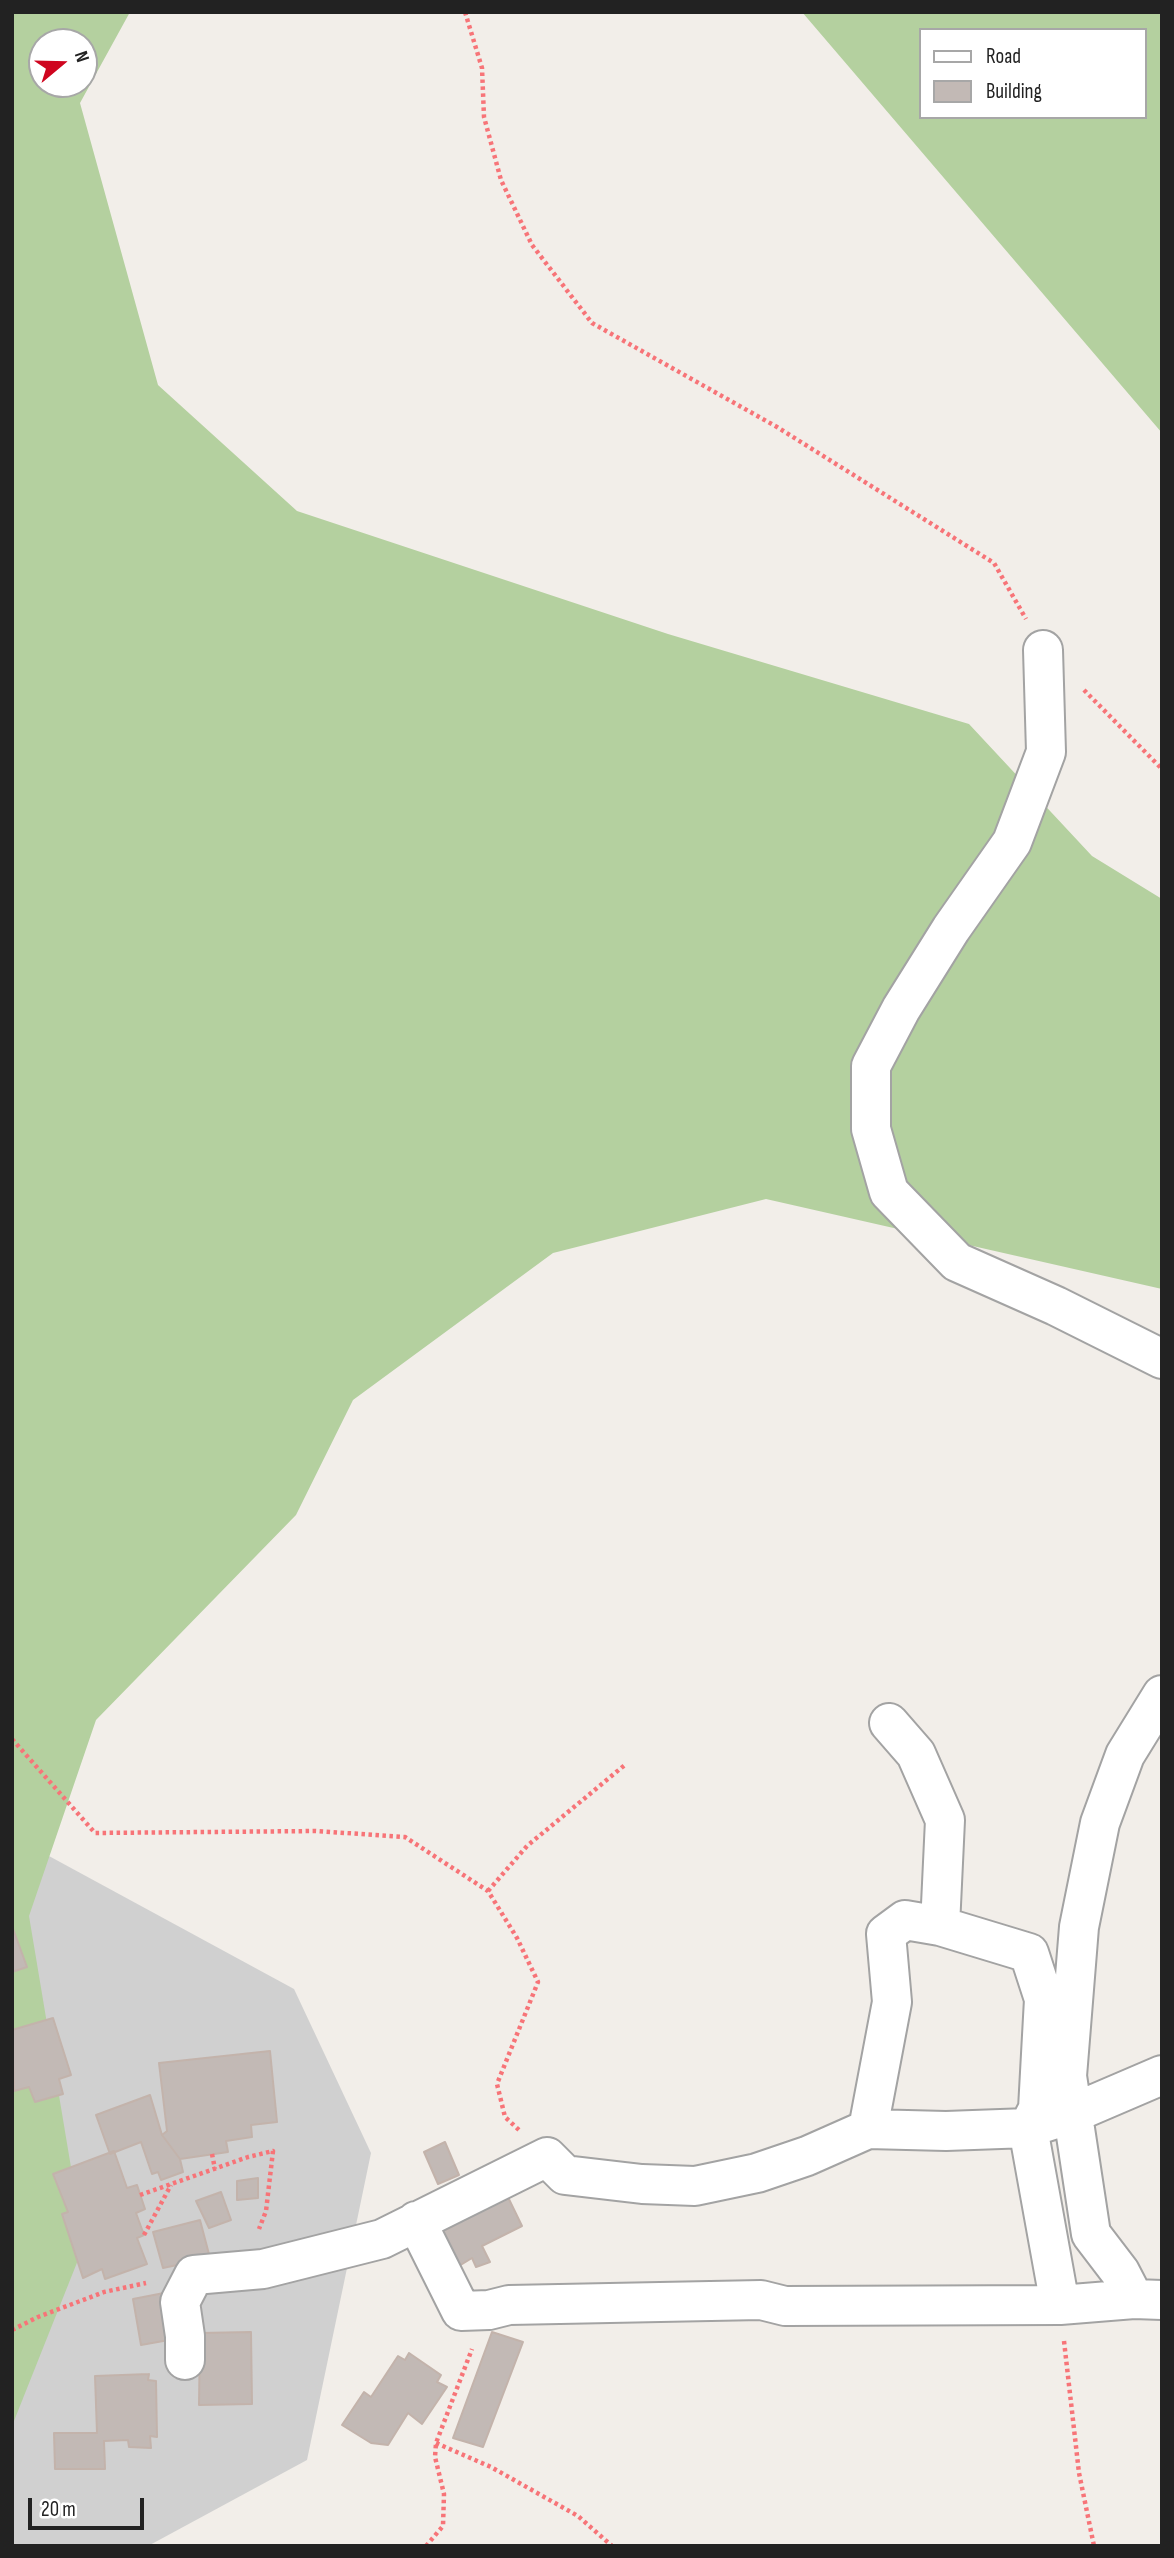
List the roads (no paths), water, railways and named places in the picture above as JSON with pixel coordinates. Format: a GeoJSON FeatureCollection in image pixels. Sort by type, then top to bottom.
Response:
{"type":"FeatureCollection","features":[{"type":"Feature","properties":{"kind":"street"},"geometry":{"type":"LineString","coordinates":[[1043,650],[1046,752],[1012,842],[922,974],[871,1066],[871,1129],[889,1192],[957,1262],[1056,1306],[1162,1359]]}},
{"type":"Feature","properties":{"kind":"street"},"geometry":{"type":"LineString","coordinates":[[1148,2299],[1120,2272],[1091,2234],[1067,2076],[1079,1927],[1100,1823],[1125,1755],[1162,1695]]}},
{"type":"Feature","properties":{"kind":"street"},"geometry":{"type":"LineString","coordinates":[[889,1723],[916,1754],[945,1820],[940,1926]]}},
{"type":"Feature","properties":{"kind":"street"},"geometry":{"type":"LineString","coordinates":[[868,2129],[892,2002],[886,1934],[905,1920],[940,1926],[1029,1954],[1044,1999],[1038,2109],[1028,2128],[1060,2305]]}},
{"type":"Feature","properties":{"kind":"street"},"geometry":{"type":"LineString","coordinates":[[185,2360],[180,2302],[194,2275],[263,2269],[382,2239],[547,2157],[565,2175],[642,2185],[695,2186],[757,2174],[807,2156],[868,2129],[1028,2128],[1071,2114],[1162,2076]]}},
{"type":"Feature","properties":{"kind":"street"},"geometry":{"type":"LineString","coordinates":[[416,2221],[461,2311],[489,2310],[509,2305],[761,2300],[785,2306],[1060,2305],[1148,2299]]}}]}
